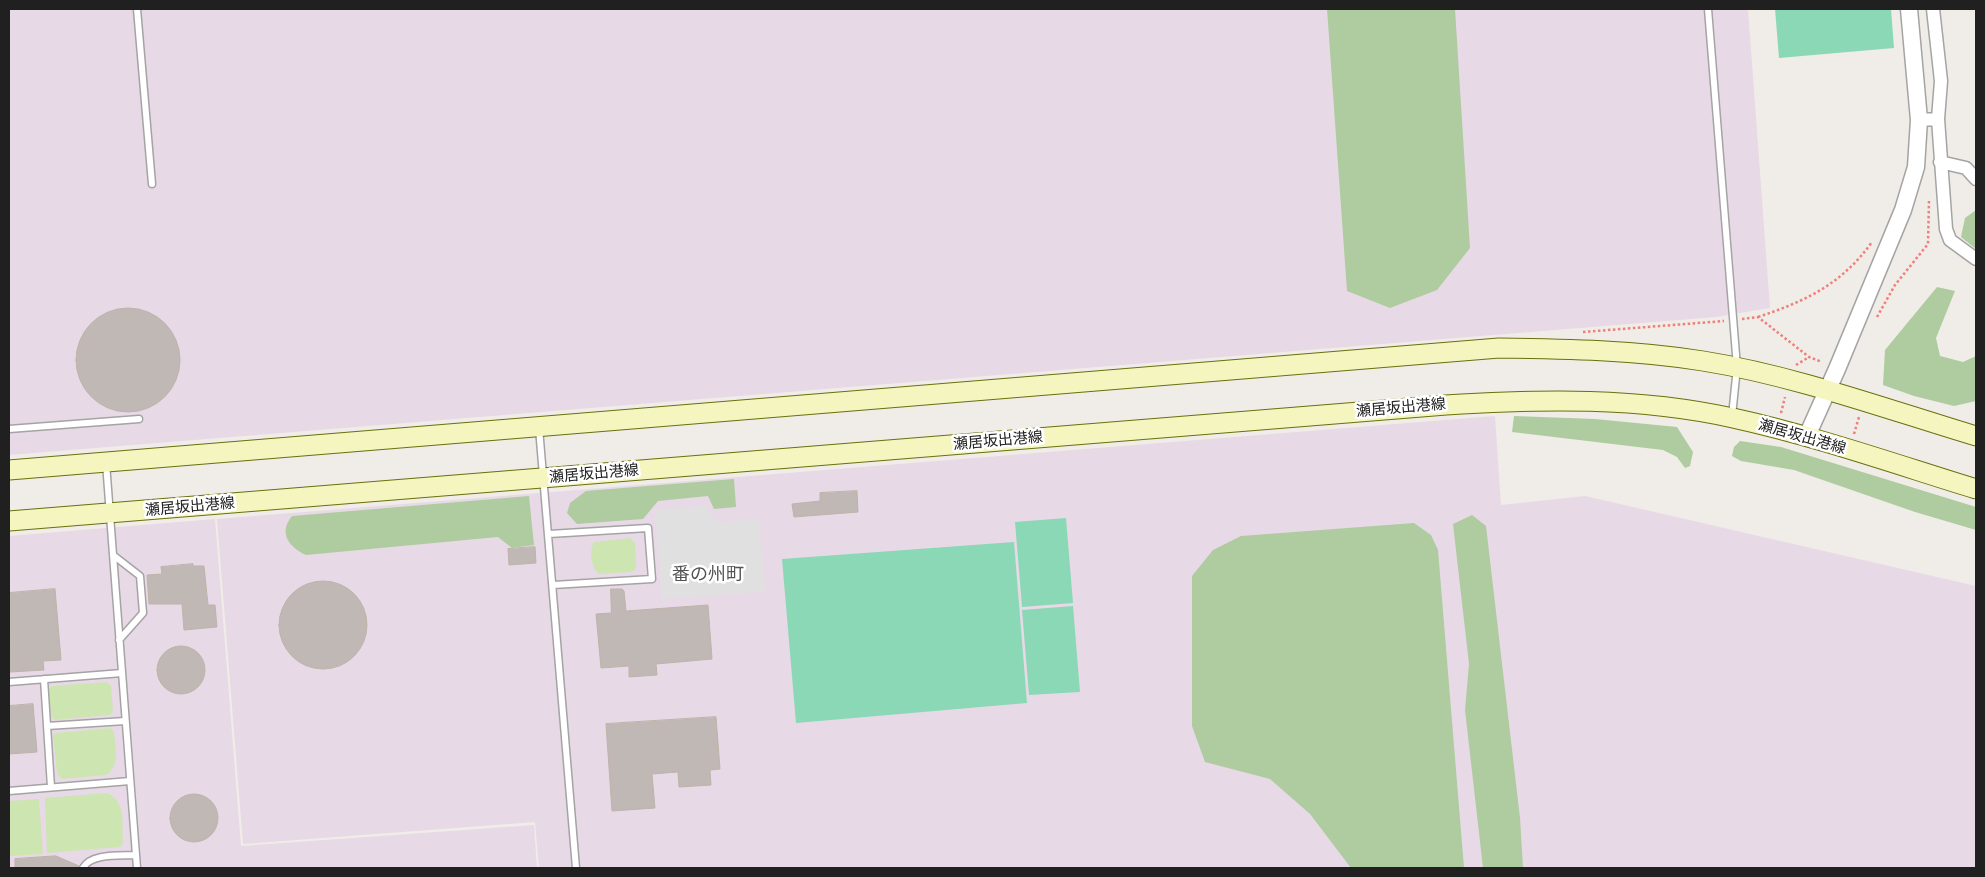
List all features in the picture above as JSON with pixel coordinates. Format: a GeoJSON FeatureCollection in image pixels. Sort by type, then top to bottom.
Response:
{"type":"FeatureCollection","features":[{"type":"Feature","properties":{"kind":"main road"},"geometry":{"type":"LineString","coordinates":[[9,470],[1499,348],[1635,352],[1703,360],[1828,390],[1976,436]]}},
{"type":"Feature","properties":{"kind":"main road","name":"瀬居坂出港線"},"geometry":{"type":"LineString","coordinates":[[9,521],[1512,400],[1607,401],[1663,406],[1732,417],[1807,436],[1976,489]]}},
{"type":"Feature","properties":{"kind":"street"},"geometry":{"type":"LineString","coordinates":[[1807,436],[1828,390],[1908,196],[1916,167],[1919,120],[1909,9]]}},
{"type":"Feature","properties":{"kind":"street"},"geometry":{"type":"LineString","coordinates":[[1933,9],[1941,81],[1938,120],[1946,229],[1950,240],[1976,259]]}},
{"type":"Feature","properties":{"kind":"street"},"geometry":{"type":"LineString","coordinates":[[1919,120],[1938,120]]}},
{"type":"Feature","properties":{"kind":"street"},"geometry":{"type":"LineString","coordinates":[[1940,162],[1966,168],[1976,179]]}},
{"type":"Feature","properties":{"kind":"lane"},"geometry":{"type":"LineString","coordinates":[[137,9],[152,184]]}},
{"type":"Feature","properties":{"kind":"lane"},"geometry":{"type":"LineString","coordinates":[[1708,9],[1737,367],[1732,417]]}},
{"type":"Feature","properties":{"kind":"lane"},"geometry":{"type":"LineString","coordinates":[[9,429],[139,419]]}},
{"type":"Feature","properties":{"kind":"lane"},"geometry":{"type":"LineString","coordinates":[[539,426],[576,868]]}},
{"type":"Feature","properties":{"kind":"lane"},"geometry":{"type":"LineString","coordinates":[[106,462],[137,868]]}},
{"type":"Feature","properties":{"kind":"lane"},"geometry":{"type":"LineString","coordinates":[[549,534],[648,528],[652,579],[553,585]]}},
{"type":"Feature","properties":{"kind":"lane"},"geometry":{"type":"LineString","coordinates":[[113,554],[140,576],[143,613],[119,640]]}},
{"type":"Feature","properties":{"kind":"lane"},"geometry":{"type":"LineString","coordinates":[[9,682],[122,674]]}},
{"type":"Feature","properties":{"kind":"lane"},"geometry":{"type":"LineString","coordinates":[[44,679],[50,787]]}},
{"type":"Feature","properties":{"kind":"lane"},"geometry":{"type":"LineString","coordinates":[[47,726],[125,721]]}},
{"type":"Feature","properties":{"kind":"lane"},"geometry":{"type":"LineString","coordinates":[[9,790],[130,781]]}},
{"type":"Feature","properties":{"kind":"lane"},"geometry":{"type":"LineString","coordinates":[[83,868],[95,858],[136,855]]}},
{"type":"Feature","properties":{"kind":"path"},"geometry":{"type":"LineString","coordinates":[[1873,323],[1895,284],[1928,244],[1929,194]]}},
{"type":"Feature","properties":{"kind":"path"},"geometry":{"type":"LineString","coordinates":[[1582,332],[1758,317],[1794,304],[1817,293],[1851,266],[1875,237]]}},
{"type":"Feature","properties":{"kind":"path"},"geometry":{"type":"LineString","coordinates":[[1758,317],[1809,357],[1822,362]]}},
{"type":"Feature","properties":{"kind":"path"},"geometry":{"type":"LineString","coordinates":[[1793,367],[1809,357]]}},
{"type":"Feature","properties":{"kind":"path"},"geometry":{"type":"LineString","coordinates":[[1780,420],[1787,390]]}},
{"type":"Feature","properties":{"kind":"path"},"geometry":{"type":"LineString","coordinates":[[1852,440],[1861,411]]}},
{"type":"Feature","properties":{"kind":"shaded area"},"geometry":{"type":"Polygon","coordinates":[[[9,9],[1748,9],[1770,308],[1716,317],[9,455],[9,9]]]}},
{"type":"Feature","properties":{"kind":"shaded area"},"geometry":{"type":"Polygon","coordinates":[[[1495,416],[1501,505],[1585,496],[1976,586],[1976,868],[539,868],[535,822],[243,844],[217,519],[1495,416]]]}},
{"type":"Feature","properties":{"kind":"shaded area"},"geometry":{"type":"Polygon","coordinates":[[[705,506],[716,522],[759,519],[765,592],[662,599],[655,510],[705,506]]]}},
{"type":"Feature","properties":{"kind":"shaded area"},"geometry":{"type":"Polygon","coordinates":[[[215,519],[241,846],[534,825],[537,868],[9,868],[9,536],[215,519]]]}},
{"type":"Feature","properties":{"kind":"green space"},"geometry":{"type":"Polygon","coordinates":[[[1327,9],[1455,9],[1470,248],[1437,290],[1390,308],[1347,291],[1327,9]]]}},
{"type":"Feature","properties":{"kind":"green space"},"geometry":{"type":"Polygon","coordinates":[[[1775,9],[1891,9],[1894,48],[1779,58],[1775,9]]]}},
{"type":"Feature","properties":{"kind":"green space"},"geometry":{"type":"Polygon","coordinates":[[[1976,210],[1976,249],[1961,237],[1965,218],[1976,210]]]}},
{"type":"Feature","properties":{"kind":"green space"},"geometry":{"type":"Polygon","coordinates":[[[1937,287],[1955,291],[1936,338],[1940,356],[1963,362],[1976,356],[1976,401],[1954,406],[1914,396],[1883,385],[1885,350],[1937,287]]]}},
{"type":"Feature","properties":{"kind":"green space"},"geometry":{"type":"Polygon","coordinates":[[[1514,416],[1595,419],[1677,427],[1693,452],[1690,466],[1685,468],[1677,457],[1663,450],[1512,432],[1514,416]]]}},
{"type":"Feature","properties":{"kind":"green space"},"geometry":{"type":"Polygon","coordinates":[[[1740,441],[1781,447],[1976,507],[1976,530],[1915,512],[1794,470],[1741,461],[1732,456],[1734,447],[1740,441]]]}},
{"type":"Feature","properties":{"kind":"green space"},"geometry":{"type":"Polygon","coordinates":[[[734,479],[736,507],[714,509],[708,496],[658,501],[643,519],[577,524],[567,513],[570,503],[586,491],[734,479]]]}},
{"type":"Feature","properties":{"kind":"green space"},"geometry":{"type":"Polygon","coordinates":[[[529,496],[534,545],[512,548],[498,537],[306,555],[290,544],[286,534],[288,522],[292,516],[529,496]]]}},
{"type":"Feature","properties":{"kind":"green space"},"geometry":{"type":"Polygon","coordinates":[[[1472,515],[1486,526],[1520,818],[1523,868],[1483,868],[1465,710],[1469,664],[1453,524],[1472,515]]]}},
{"type":"Feature","properties":{"kind":"green space"},"geometry":{"type":"Polygon","coordinates":[[[1066,518],[1073,603],[1022,607],[1015,522],[1066,518]]]}},
{"type":"Feature","properties":{"kind":"green space"},"geometry":{"type":"Polygon","coordinates":[[[1414,523],[1431,535],[1438,550],[1464,868],[1351,868],[1310,814],[1270,779],[1205,762],[1192,726],[1192,576],[1213,550],[1241,536],[1414,523]]]}},
{"type":"Feature","properties":{"kind":"green space"},"geometry":{"type":"Polygon","coordinates":[[[630,538],[635,543],[636,568],[632,572],[599,574],[594,568],[592,559],[592,546],[594,542],[630,538]]]}},
{"type":"Feature","properties":{"kind":"green space"},"geometry":{"type":"Polygon","coordinates":[[[1014,542],[1027,703],[796,723],[782,559],[1014,542]]]}},
{"type":"Feature","properties":{"kind":"green space"},"geometry":{"type":"Polygon","coordinates":[[[1073,606],[1080,692],[1029,695],[1022,610],[1073,606]]]}},
{"type":"Feature","properties":{"kind":"green space"},"geometry":{"type":"Polygon","coordinates":[[[107,682],[111,686],[113,712],[109,715],[55,720],[51,716],[49,689],[52,686],[107,682]]]}},
{"type":"Feature","properties":{"kind":"green space"},"geometry":{"type":"Polygon","coordinates":[[[111,728],[114,732],[116,755],[111,771],[106,775],[62,779],[57,773],[53,735],[56,733],[111,728]]]}},
{"type":"Feature","properties":{"kind":"green space"},"geometry":{"type":"Polygon","coordinates":[[[107,793],[117,802],[122,814],[123,843],[120,847],[47,853],[45,798],[107,793]]]}},
{"type":"Feature","properties":{"kind":"green space"},"geometry":{"type":"Polygon","coordinates":[[[39,799],[43,854],[9,856],[9,801],[39,799]]]}},
{"type":"Feature","properties":{"kind":"building"},"geometry":{"type":"Polygon","coordinates":[[[128,308],[148,312],[165,323],[176,340],[180,360],[176,380],[165,397],[148,408],[128,412],[108,408],[91,397],[80,380],[76,360],[80,340],[91,323],[108,312],[128,308]]]}},
{"type":"Feature","properties":{"kind":"building"},"geometry":{"type":"Polygon","coordinates":[[[857,491],[858,512],[794,517],[792,504],[820,501],[820,493],[857,491]]]}},
{"type":"Feature","properties":{"kind":"building"},"geometry":{"type":"Polygon","coordinates":[[[535,547],[536,563],[509,565],[508,549],[535,547]]]}},
{"type":"Feature","properties":{"kind":"building"},"geometry":{"type":"Polygon","coordinates":[[[193,564],[193,566],[204,566],[208,605],[215,605],[217,627],[184,630],[182,604],[149,604],[147,575],[162,574],[161,567],[193,564]]]}},
{"type":"Feature","properties":{"kind":"building"},"geometry":{"type":"Polygon","coordinates":[[[323,581],[340,584],[354,594],[364,608],[367,625],[364,642],[354,656],[340,666],[323,669],[306,666],[292,656],[282,642],[279,625],[282,608],[292,594],[306,584],[323,581]]]}},
{"type":"Feature","properties":{"kind":"building"},"geometry":{"type":"Polygon","coordinates":[[[55,589],[61,660],[43,661],[44,670],[10,672],[9,593],[55,589]]]}},
{"type":"Feature","properties":{"kind":"building"},"geometry":{"type":"Polygon","coordinates":[[[611,589],[622,589],[624,591],[626,611],[708,605],[712,659],[656,664],[657,675],[629,677],[629,666],[601,668],[596,614],[611,613],[611,589]]]}},
{"type":"Feature","properties":{"kind":"building"},"geometry":{"type":"Polygon","coordinates":[[[176,646],[186,646],[198,653],[205,665],[205,675],[198,687],[186,694],[176,694],[168,690],[161,683],[157,675],[157,665],[161,657],[168,650],[176,646]]]}},
{"type":"Feature","properties":{"kind":"building"},"geometry":{"type":"Polygon","coordinates":[[[33,704],[37,752],[9,754],[9,706],[33,704]]]}},
{"type":"Feature","properties":{"kind":"building"},"geometry":{"type":"Polygon","coordinates":[[[716,717],[720,769],[710,770],[711,785],[679,787],[678,772],[652,774],[655,808],[612,811],[606,724],[716,717]]]}},
{"type":"Feature","properties":{"kind":"building"},"geometry":{"type":"Polygon","coordinates":[[[189,794],[199,794],[211,801],[218,813],[218,823],[211,835],[199,842],[189,842],[181,838],[174,831],[170,823],[170,813],[174,805],[181,798],[189,794]]]}},
{"type":"Feature","properties":{"kind":"building"},"geometry":{"type":"Polygon","coordinates":[[[56,856],[79,866],[78,868],[15,868],[15,859],[56,856]]]}},
{"type":"Feature","properties":{"kind":"district","name":"番の州町"},"geometry":{"type":"Point","coordinates":[708,575]}}]}
